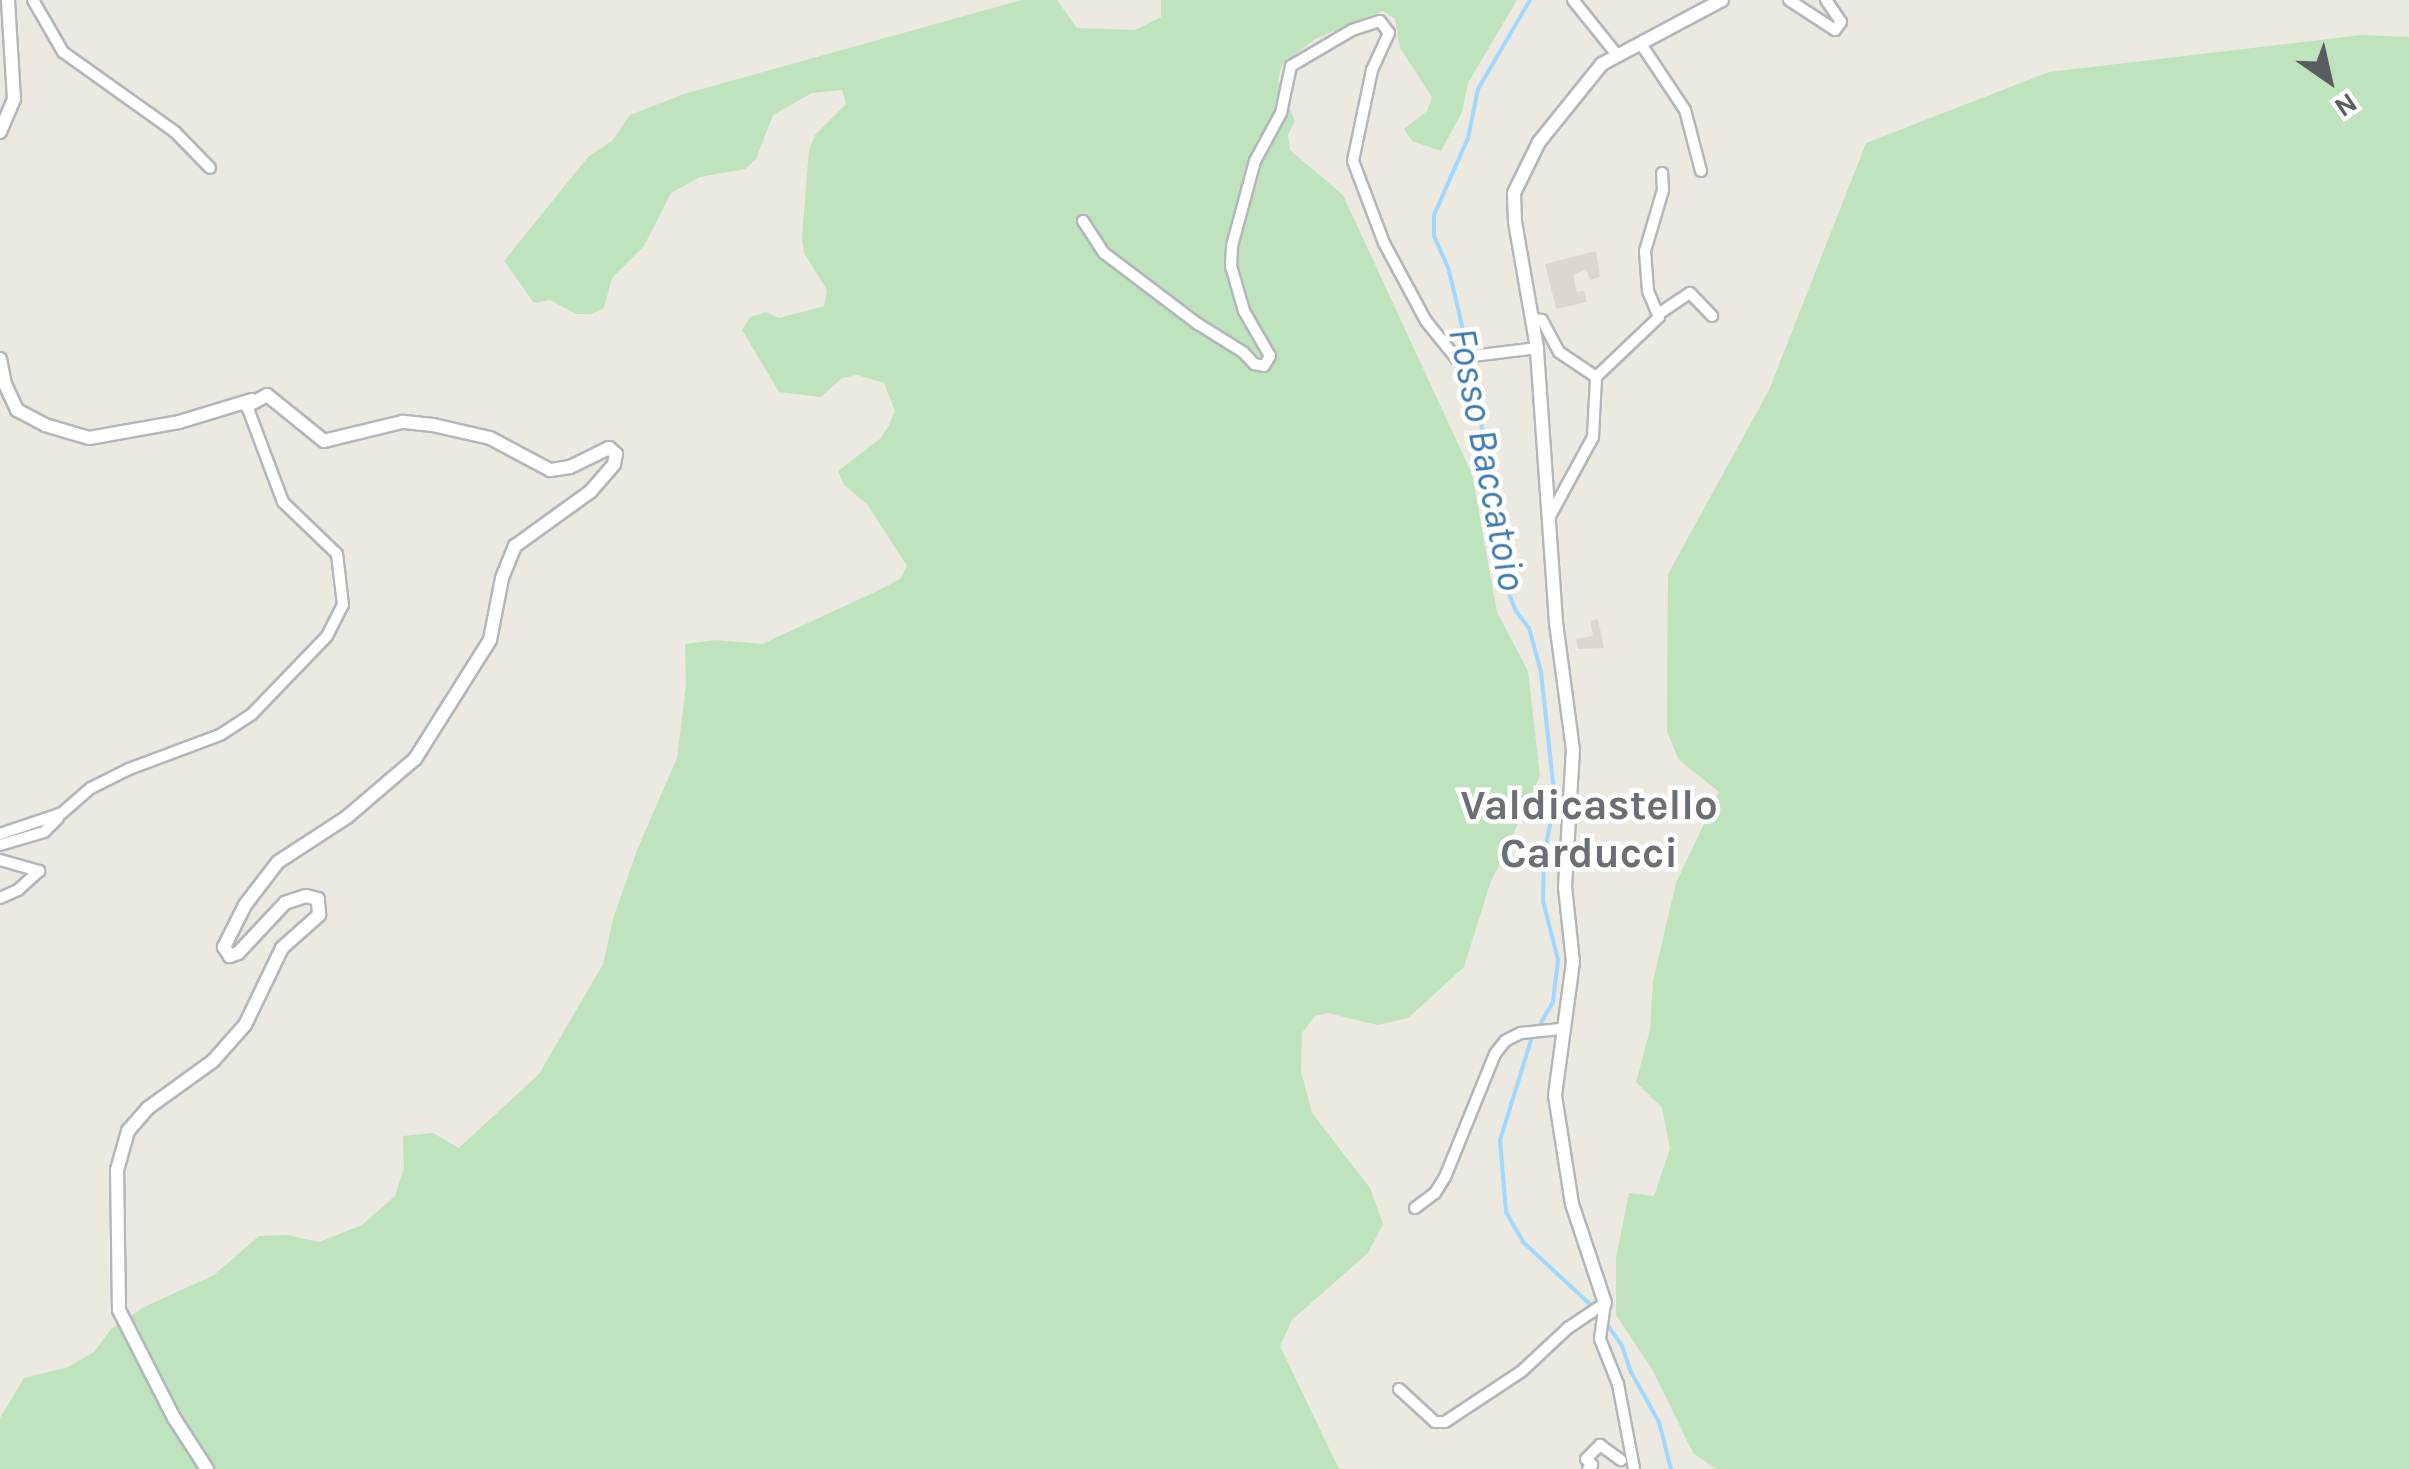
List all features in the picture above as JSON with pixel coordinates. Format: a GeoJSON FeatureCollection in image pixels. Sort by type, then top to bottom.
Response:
{"type":"FeatureCollection","features":[{"type":"Feature","properties":{"kind":"street"},"geometry":{"type":"LineString","coordinates":[[0,132],[14,99],[8,0]]}},
{"type":"Feature","properties":{"kind":"street"},"geometry":{"type":"LineString","coordinates":[[32,0],[63,52],[174,132],[210,168]]}},
{"type":"Feature","properties":{"kind":"street"},"geometry":{"type":"LineString","coordinates":[[1573,0],[1618,56]]}},
{"type":"Feature","properties":{"kind":"street"},"geometry":{"type":"LineString","coordinates":[[1625,1462],[1618,1384],[1600,1339],[1605,1303],[1580,1238],[1559,1142],[1554,1095],[1573,962],[1566,887],[1573,750],[1556,622],[1537,348],[1515,222],[1518,181],[1559,114],[1602,64],[1722,0]]}},
{"type":"Feature","properties":{"kind":"street"},"geometry":{"type":"LineString","coordinates":[[1789,0],[1835,30],[1841,22],[1826,0]]}},
{"type":"Feature","properties":{"kind":"street"},"geometry":{"type":"LineString","coordinates":[[1083,221],[1104,253],[1198,324],[1243,352],[1254,364],[1264,366],[1270,356],[1244,311],[1231,266],[1232,246],[1246,208],[1256,162],[1281,113],[1291,66],[1340,36],[1380,20],[1389,32],[1372,70],[1353,160],[1407,288],[1448,352],[1468,359],[1537,348]]}},
{"type":"Feature","properties":{"kind":"street"},"geometry":{"type":"LineString","coordinates":[[1642,44],[1685,110],[1701,171]]}},
{"type":"Feature","properties":{"kind":"street"},"geometry":{"type":"LineString","coordinates":[[1660,312],[1648,291],[1645,251],[1663,190],[1662,173]]}},
{"type":"Feature","properties":{"kind":"street"},"geometry":{"type":"LineString","coordinates":[[1550,516],[1593,437],[1596,377],[1657,321],[1660,312],[1690,293],[1712,316]]}},
{"type":"Feature","properties":{"kind":"street"},"geometry":{"type":"LineString","coordinates":[[1532,319],[1542,320],[1560,352],[1596,377]]}},
{"type":"Feature","properties":{"kind":"street"},"geometry":{"type":"LineString","coordinates":[[0,359],[4,384],[16,410],[56,429],[88,438],[179,422],[268,395],[324,441],[402,422],[490,438],[550,470],[570,467],[609,448],[616,454],[614,464],[590,492],[515,546],[502,578],[490,640],[415,759],[347,817],[278,862],[245,905],[224,947],[230,956],[238,953],[286,903],[306,896],[318,899],[319,914],[282,948],[245,1024],[213,1061],[148,1108],[128,1132],[117,1170],[119,1310],[174,1418],[207,1469]]}},
{"type":"Feature","properties":{"kind":"street"},"geometry":{"type":"LineString","coordinates":[[0,845],[44,832],[90,788],[128,768],[220,735],[252,714],[328,636],[343,605],[337,554],[283,502],[250,403]]}},
{"type":"Feature","properties":{"kind":"street"},"geometry":{"type":"LineString","coordinates":[[0,834],[62,814]]}},
{"type":"Feature","properties":{"kind":"street"},"geometry":{"type":"LineString","coordinates":[[0,860],[39,871],[18,890],[0,898]]}},
{"type":"Feature","properties":{"kind":"street"},"geometry":{"type":"LineString","coordinates":[[1415,1208],[1435,1193],[1445,1177],[1496,1054],[1506,1041],[1521,1033],[1561,1029]]}},
{"type":"Feature","properties":{"kind":"street"},"geometry":{"type":"LineString","coordinates":[[1399,1389],[1434,1422],[1445,1422],[1522,1371],[1605,1303]]}},
{"type":"Feature","properties":{"kind":"street"},"geometry":{"type":"LineString","coordinates":[[1588,1469],[1592,1464],[1586,1459],[1600,1445],[1634,1469]]}},
{"type":"Feature","properties":{"kind":"shaded area"},"geometry":{"type":"Polygon","coordinates":[[[1596,251],[1600,277],[1590,280],[1586,269],[1573,275],[1577,292],[1584,291],[1587,302],[1556,309],[1545,264],[1596,251]]]}},
{"type":"Feature","properties":{"kind":"shaded area"},"geometry":{"type":"Polygon","coordinates":[[[1598,619],[1604,648],[1578,649],[1576,639],[1593,636],[1590,621],[1598,619]]]}},
{"type":"Feature","properties":{"kind":"green space"},"geometry":{"type":"Polygon","coordinates":[[[1022,0],[1057,0],[1077,28],[1135,30],[1161,17],[1161,0],[1517,0],[1468,83],[1462,112],[1441,151],[1412,141],[1404,129],[1427,111],[1432,97],[1400,48],[1395,19],[1383,11],[1315,39],[1282,65],[1278,80],[1295,121],[1288,135],[1290,150],[1343,195],[1472,474],[1497,612],[1528,671],[1540,776],[1490,884],[1464,967],[1408,1018],[1378,1025],[1327,1013],[1315,1016],[1302,1033],[1301,1071],[1312,1113],[1370,1188],[1383,1224],[1368,1253],[1292,1320],[1280,1346],[1339,1469],[0,1469],[0,1418],[24,1378],[68,1367],[94,1352],[111,1329],[144,1307],[214,1275],[259,1236],[288,1235],[319,1242],[362,1225],[395,1196],[404,1168],[403,1136],[433,1133],[459,1148],[539,1074],[603,964],[613,919],[637,850],[677,758],[686,685],[685,644],[716,640],[762,644],[900,579],[907,566],[867,504],[844,485],[838,471],[881,438],[889,425],[895,411],[884,383],[857,375],[842,378],[821,397],[779,392],[742,330],[750,317],[766,312],[779,318],[824,306],[827,290],[804,253],[802,238],[809,149],[815,135],[846,104],[842,90],[812,93],[773,115],[756,159],[745,169],[700,177],[671,193],[644,246],[612,278],[604,308],[591,314],[576,314],[550,300],[534,303],[504,261],[588,157],[612,141],[630,115],[684,94],[1022,0]]]}},
{"type":"Feature","properties":{"kind":"green space"},"geometry":{"type":"Polygon","coordinates":[[[2362,35],[2409,37],[2409,1469],[1716,1469],[1693,1453],[1653,1371],[1616,1315],[1616,1258],[1629,1193],[1654,1196],[1670,1149],[1662,1108],[1636,1082],[1650,1030],[1653,981],[1676,883],[1719,792],[1678,759],[1667,731],[1668,574],[1769,390],[1866,143],[2049,72],[2362,35]]]}},
{"type":"Feature","properties":{"kind":"waterway","name":"Fosso Baccatoio"},"geometry":{"type":"LineString","coordinates":[[1530,0],[1478,89],[1468,138],[1434,215],[1434,236],[1448,267],[1459,312],[1495,494],[1499,569],[1516,611],[1529,628],[1541,672],[1555,801],[1544,854],[1543,901],[1558,960],[1553,1002],[1531,1040],[1500,1140],[1506,1212],[1523,1242],[1595,1309]]}},
{"type":"Feature","properties":{"kind":"waterway","name":"Fosso Baccatoio"},"geometry":{"type":"LineString","coordinates":[[1604,1320],[1622,1346],[1631,1372],[1659,1422],[1671,1469]]}},
{"type":"Feature","properties":{"kind":"district","name":"Valdicastello Carducci"},"geometry":{"type":"Point","coordinates":[1589,829]}}]}
